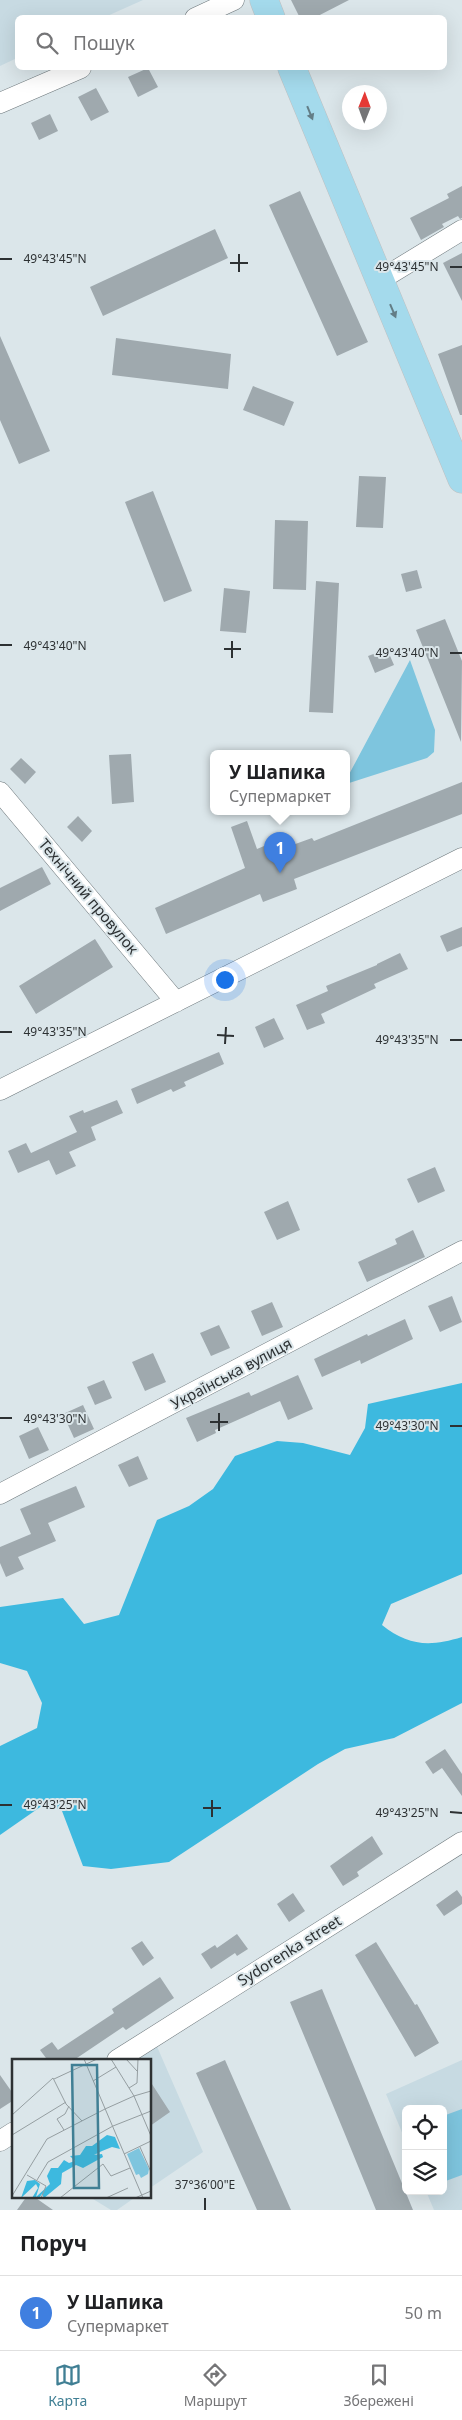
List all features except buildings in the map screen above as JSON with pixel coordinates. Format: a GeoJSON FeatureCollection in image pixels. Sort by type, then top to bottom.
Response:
{"type":"FeatureCollection","features":[{"type":"Feature","properties":{"kind":"main road"},"geometry":{"type":"LineString","coordinates":[[264,0],[270,15]]}},
{"type":"Feature","properties":{"kind":"main road"},"geometry":{"type":"LineString","coordinates":[[293,70],[462,479]]}},
{"type":"Feature","properties":{"kind":"street"},"geometry":{"type":"LineString","coordinates":[[201,15],[234,0]]}},
{"type":"Feature","properties":{"kind":"street"},"geometry":{"type":"LineString","coordinates":[[0,103],[76,70]]}},
{"type":"Feature","properties":{"kind":"street"},"geometry":{"type":"LineString","coordinates":[[380,280],[462,230]]}},
{"type":"Feature","properties":{"kind":"street","name":"Технічний провулок"},"geometry":{"type":"LineString","coordinates":[[0,792],[176,1002]]}},
{"type":"Feature","properties":{"kind":"street"},"geometry":{"type":"LineString","coordinates":[[0,1090],[462,858]]}},
{"type":"Feature","properties":{"kind":"street","name":"Українська вулиця"},"geometry":{"type":"LineString","coordinates":[[0,1494],[462,1251]]}},
{"type":"Feature","properties":{"kind":"street","name":"Sydorenka street"},"geometry":{"type":"LineString","coordinates":[[119,2059],[462,1842]]}},
{"type":"Feature","properties":{"kind":"street"},"geometry":{"type":"LineString","coordinates":[[0,2142],[12,2133]]}},
{"type":"Feature","properties":{"kind":"shaded area"},"geometry":{"type":"Polygon","coordinates":[[[0,0],[143,0],[109,15],[15,15],[15,59],[0,66],[0,0]]]}},
{"type":"Feature","properties":{"kind":"shaded area"},"geometry":{"type":"Polygon","coordinates":[[[410,660],[435,730],[434,752],[427,758],[350,783],[350,772],[410,660]]]}},
{"type":"Feature","properties":{"kind":"shaded area"},"geometry":{"type":"Polygon","coordinates":[[[462,1383],[462,1574],[391,1604],[382,1625],[401,1637],[420,1643],[440,1642],[462,1637],[462,1703],[394,1738],[345,1749],[318,1764],[169,1862],[111,1869],[83,1866],[62,1811],[46,1803],[0,1835],[0,1746],[37,1728],[42,1703],[27,1671],[0,1663],[0,1607],[63,1598],[84,1624],[119,1615],[157,1520],[189,1506],[213,1489],[235,1456],[277,1441],[303,1443],[350,1455],[365,1428],[368,1404],[462,1383]]]}},
{"type":"Feature","properties":{"kind":"shaded area"},"geometry":{"type":"Polygon","coordinates":[[[155,2042],[203,2152],[151,2187],[151,2059],[130,2059],[155,2042]]]}},
{"type":"Feature","properties":{"kind":"shaded area"},"geometry":{"type":"Polygon","coordinates":[[[462,2060],[462,2210],[434,2210],[428,2195],[447,2195],[447,2105],[402,2105],[402,2132],[386,2094],[462,2060]]]}},
{"type":"Feature","properties":{"kind":"shaded area"},"geometry":{"type":"Polygon","coordinates":[[[462,2109],[462,2175],[447,2181],[447,2150],[447,2115],[462,2109]]]}},
{"type":"Feature","properties":{"kind":"shaded area"},"geometry":{"type":"Polygon","coordinates":[[[91,2198],[134,2198],[117,2210],[111,2210],[91,2198]]]}},
{"type":"Feature","properties":{"kind":"place","name":"У Шапика"},"geometry":{"type":"Point","coordinates":[280,873]}}]}
